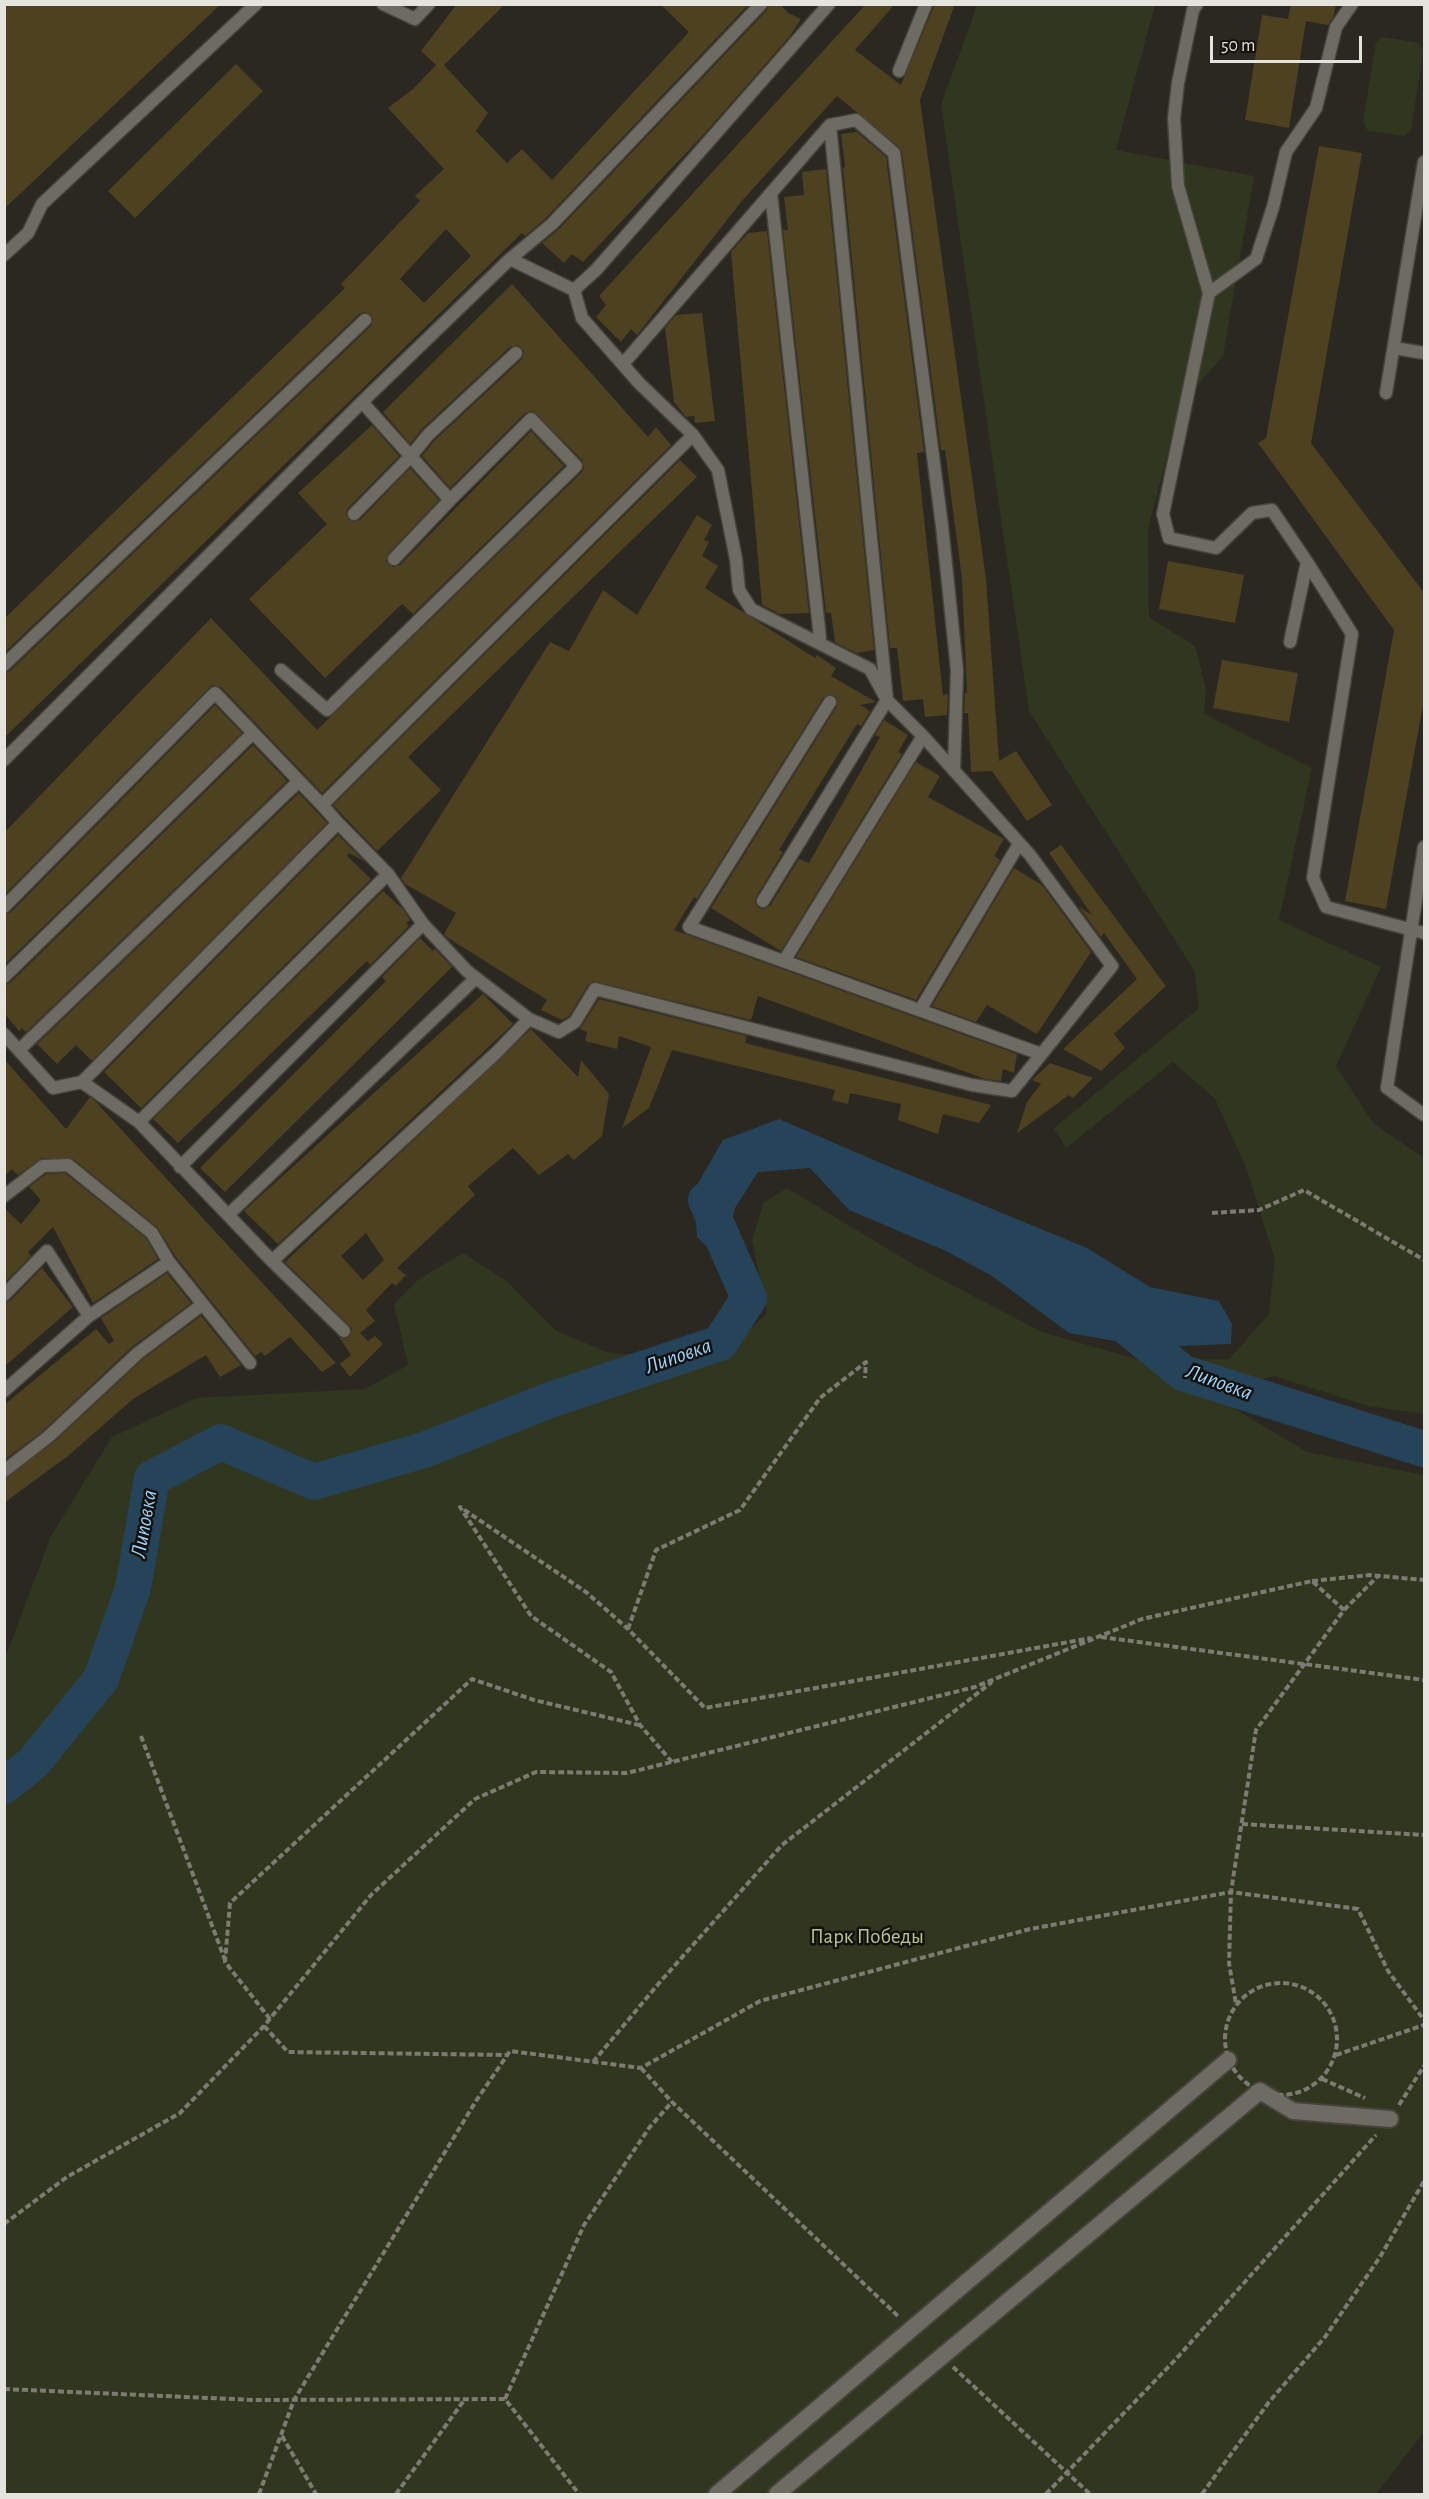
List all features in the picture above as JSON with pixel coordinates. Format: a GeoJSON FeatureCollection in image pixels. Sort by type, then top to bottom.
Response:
{"type":"FeatureCollection","features":[{"type":"Feature","properties":{"kind":"street"},"geometry":{"type":"LineString","coordinates":[[717,2494],[1228,2060]]}},
{"type":"Feature","properties":{"kind":"street"},"geometry":{"type":"LineString","coordinates":[[777,2494],[1260,2091],[1293,2111],[1390,2119]]}},
{"type":"Feature","properties":{"kind":"lane"},"geometry":{"type":"LineString","coordinates":[[4,255],[28,233],[42,204],[256,4]]}},
{"type":"Feature","properties":{"kind":"lane"},"geometry":{"type":"LineString","coordinates":[[383,4],[414,19],[429,4]]}},
{"type":"Feature","properties":{"kind":"lane"},"geometry":{"type":"LineString","coordinates":[[4,760],[362,402],[510,259],[552,224],[761,4]]}},
{"type":"Feature","properties":{"kind":"lane"},"geometry":{"type":"LineString","coordinates":[[574,290],[596,270],[829,4]]}},
{"type":"Feature","properties":{"kind":"lane"},"geometry":{"type":"LineString","coordinates":[[899,71],[926,4]]}},
{"type":"Feature","properties":{"kind":"lane"},"geometry":{"type":"LineString","coordinates":[[1197,4],[1193,10],[1178,83],[1174,118],[1178,186],[1209,293],[1164,514],[1169,538],[1216,548],[1252,513],[1272,510],[1307,562],[1352,634],[1312,878],[1326,907],[1425,933]]}},
{"type":"Feature","properties":{"kind":"lane"},"geometry":{"type":"LineString","coordinates":[[1209,293],[1256,259],[1273,207],[1286,152],[1316,108],[1336,27],[1352,4]]}},
{"type":"Feature","properties":{"kind":"lane"},"geometry":{"type":"LineString","coordinates":[[622,364],[831,125],[856,120],[894,153],[942,526],[956,659],[954,771]]}},
{"type":"Feature","properties":{"kind":"lane"},"geometry":{"type":"LineString","coordinates":[[763,901],[887,700],[831,125]]}},
{"type":"Feature","properties":{"kind":"lane"},"geometry":{"type":"LineString","coordinates":[[1386,393],[1425,162]]}},
{"type":"Feature","properties":{"kind":"lane"},"geometry":{"type":"LineString","coordinates":[[771,193],[820,638]]}},
{"type":"Feature","properties":{"kind":"lane"},"geometry":{"type":"LineString","coordinates":[[4,907],[215,693],[388,874],[423,924],[476,978],[530,1019],[560,1032],[575,1022],[594,989],[972,1085],[1012,1091],[1112,966],[1019,844],[923,736],[887,700],[870,669],[752,609],[739,590],[736,559],[718,471],[693,435],[622,364],[582,318],[574,290],[510,259]]}},
{"type":"Feature","properties":{"kind":"lane"},"geometry":{"type":"LineString","coordinates":[[4,665],[364,320]]}},
{"type":"Feature","properties":{"kind":"lane"},"geometry":{"type":"LineString","coordinates":[[1394,348],[1425,353]]}},
{"type":"Feature","properties":{"kind":"lane"},"geometry":{"type":"LineString","coordinates":[[354,514],[411,456],[428,435],[516,353]]}},
{"type":"Feature","properties":{"kind":"lane"},"geometry":{"type":"LineString","coordinates":[[362,402],[450,500]]}},
{"type":"Feature","properties":{"kind":"lane"},"geometry":{"type":"LineString","coordinates":[[281,670],[327,710],[576,466],[531,419],[394,559]]}},
{"type":"Feature","properties":{"kind":"lane"},"geometry":{"type":"LineString","coordinates":[[322,805],[693,435]]}},
{"type":"Feature","properties":{"kind":"lane"},"geometry":{"type":"LineString","coordinates":[[1290,642],[1307,562]]}},
{"type":"Feature","properties":{"kind":"lane"},"geometry":{"type":"LineString","coordinates":[[830,702],[689,927],[1041,1054]]}},
{"type":"Feature","properties":{"kind":"lane"},"geometry":{"type":"LineString","coordinates":[[4,977],[253,732]]}},
{"type":"Feature","properties":{"kind":"lane"},"geometry":{"type":"LineString","coordinates":[[784,961],[923,736]]}},
{"type":"Feature","properties":{"kind":"lane"},"geometry":{"type":"LineString","coordinates":[[19,1050],[299,781]]}},
{"type":"Feature","properties":{"kind":"lane"},"geometry":{"type":"LineString","coordinates":[[4,1034],[53,1088],[82,1082],[338,823]]}},
{"type":"Feature","properties":{"kind":"lane"},"geometry":{"type":"LineString","coordinates":[[920,1010],[1019,844]]}},
{"type":"Feature","properties":{"kind":"lane"},"geometry":{"type":"LineString","coordinates":[[1425,847],[1387,1088],[1425,1116]]}},
{"type":"Feature","properties":{"kind":"lane"},"geometry":{"type":"LineString","coordinates":[[139,1122],[388,874]]}},
{"type":"Feature","properties":{"kind":"lane"},"geometry":{"type":"LineString","coordinates":[[180,1167],[423,924]]}},
{"type":"Feature","properties":{"kind":"lane"},"geometry":{"type":"LineString","coordinates":[[228,1215],[476,978]]}},
{"type":"Feature","properties":{"kind":"lane"},"geometry":{"type":"LineString","coordinates":[[272,1261],[530,1019]]}},
{"type":"Feature","properties":{"kind":"lane"},"geometry":{"type":"LineString","coordinates":[[82,1082],[139,1122],[272,1261],[344,1331]]}},
{"type":"Feature","properties":{"kind":"lane"},"geometry":{"type":"LineString","coordinates":[[4,1196],[43,1166],[68,1165],[152,1233],[168,1262],[250,1363]]}},
{"type":"Feature","properties":{"kind":"lane"},"geometry":{"type":"LineString","coordinates":[[4,1295],[47,1251],[89,1316]]}},
{"type":"Feature","properties":{"kind":"lane"},"geometry":{"type":"LineString","coordinates":[[4,1391],[89,1316],[168,1262]]}},
{"type":"Feature","properties":{"kind":"lane"},"geometry":{"type":"LineString","coordinates":[[4,1471],[48,1437],[138,1353],[203,1304]]}},
{"type":"Feature","properties":{"kind":"path"},"geometry":{"type":"LineString","coordinates":[[1212,1213],[1259,1210],[1304,1190],[1425,1260]]}},
{"type":"Feature","properties":{"kind":"path"},"geometry":{"type":"LineString","coordinates":[[628,1629],[656,1550],[740,1510],[820,1398],[866,1362],[865,1378]]}},
{"type":"Feature","properties":{"kind":"path"},"geometry":{"type":"LineString","coordinates":[[672,1762],[640,1725],[611,1672],[531,1616],[460,1507],[585,1592],[628,1629],[705,1708],[1099,1636],[1425,1680]]}},
{"type":"Feature","properties":{"kind":"path"},"geometry":{"type":"LineString","coordinates":[[1236,2004],[1229,1963],[1231,1892],[1256,1730],[1344,1610],[1379,1575]]}},
{"type":"Feature","properties":{"kind":"path"},"geometry":{"type":"LineString","coordinates":[[4,2224],[67,2176],[180,2113],[264,2026],[371,1895],[476,1799],[536,1772],[627,1773],[975,1687],[1142,1619],[1312,1581],[1379,1575],[1425,1580]]}},
{"type":"Feature","properties":{"kind":"path"},"geometry":{"type":"LineString","coordinates":[[1312,1581],[1344,1610]]}},
{"type":"Feature","properties":{"kind":"path"},"geometry":{"type":"LineString","coordinates":[[225,1962],[230,1903],[472,1678],[534,1700],[640,1725]]}},
{"type":"Feature","properties":{"kind":"path"},"geometry":{"type":"LineString","coordinates":[[593,2062],[660,1982],[782,1845],[997,1678]]}},
{"type":"Feature","properties":{"kind":"path"},"geometry":{"type":"LineString","coordinates":[[141,1736],[225,1962],[270,2019]]}},
{"type":"Feature","properties":{"kind":"path"},"geometry":{"type":"LineString","coordinates":[[1242,1824],[1425,1835]]}},
{"type":"Feature","properties":{"kind":"path"},"geometry":{"type":"LineString","coordinates":[[259,2494],[294,2400],[510,2051],[640,2068],[760,2001],[1030,1929],[1231,1892],[1358,1909],[1388,1971],[1425,2020]]}},
{"type":"Feature","properties":{"kind":"path"},"geometry":{"type":"LineString","coordinates":[[1285,1983],[1303,1987],[1319,1996],[1331,2011],[1337,2028],[1338,2046],[1333,2064],[1322,2079],[1307,2090],[1290,2096],[1272,2095],[1260,2091],[1239,2077],[1228,2060],[1224,2041],[1227,2022],[1236,2004],[1250,1992],[1267,1984],[1285,1983]]}},
{"type":"Feature","properties":{"kind":"path"},"geometry":{"type":"LineString","coordinates":[[1335,2056],[1425,2025]]}},
{"type":"Feature","properties":{"kind":"path"},"geometry":{"type":"LineString","coordinates":[[264,2026],[288,2052],[507,2055]]}},
{"type":"Feature","properties":{"kind":"path"},"geometry":{"type":"LineString","coordinates":[[1046,2494],[1176,2359],[1390,2119],[1425,2066]]}},
{"type":"Feature","properties":{"kind":"path"},"geometry":{"type":"LineString","coordinates":[[640,2068],[672,2102],[912,2329]]}},
{"type":"Feature","properties":{"kind":"path"},"geometry":{"type":"LineString","coordinates":[[1322,2079],[1374,2102]]}},
{"type":"Feature","properties":{"kind":"path"},"geometry":{"type":"LineString","coordinates":[[505,2399],[584,2225],[649,2128],[672,2102]]}},
{"type":"Feature","properties":{"kind":"path"},"geometry":{"type":"LineString","coordinates":[[1202,2494],[1269,2402],[1325,2337],[1380,2258],[1425,2181]]}},
{"type":"Feature","properties":{"kind":"path"},"geometry":{"type":"LineString","coordinates":[[942,2357],[1089,2494]]}},
{"type":"Feature","properties":{"kind":"path"},"geometry":{"type":"LineString","coordinates":[[4,2389],[294,2400],[505,2399]]}},
{"type":"Feature","properties":{"kind":"path"},"geometry":{"type":"LineString","coordinates":[[396,2494],[465,2399]]}},
{"type":"Feature","properties":{"kind":"path"},"geometry":{"type":"LineString","coordinates":[[505,2399],[579,2494]]}},
{"type":"Feature","properties":{"kind":"path"},"geometry":{"type":"LineString","coordinates":[[281,2435],[316,2494]]}},
{"type":"Feature","properties":{"kind":"green space","name":"Парк Победы"},"geometry":{"type":"Polygon","coordinates":[[[977,5],[1155,5],[1116,150],[1254,176],[1223,356],[1180,406],[1148,529],[1149,617],[1195,646],[1206,689],[1204,714],[1312,768],[1279,920],[1381,967],[1336,1066],[1374,1124],[1424,1158],[1424,1414],[1368,1406],[1274,1376],[1208,1393],[1307,1452],[1424,1475],[1424,2432],[1376,2494],[5,2494],[4,1661],[51,1536],[112,1437],[196,1398],[365,1389],[408,1365],[394,1304],[419,1279],[463,1253],[508,1282],[556,1331],[610,1353],[719,1359],[767,1313],[752,1241],[763,1203],[787,1188],[916,1266],[1042,1332],[1140,1360],[1229,1359],[1269,1314],[1275,1260],[1247,1170],[1215,1099],[1173,1062],[1066,1148],[1054,1128],[1199,1008],[1194,970],[1029,711],[941,105],[977,5]]]}},
{"type":"Feature","properties":{"kind":"green space"},"geometry":{"type":"Polygon","coordinates":[[[1383,37],[1419,43],[1423,51],[1411,131],[1404,136],[1368,131],[1363,121],[1376,42],[1383,37]]]}},
{"type":"Feature","properties":{"kind":"water"},"geometry":{"type":"Polygon","coordinates":[[[779,1119],[1087,1248],[1150,1287],[1219,1301],[1232,1324],[1231,1344],[1138,1345],[1069,1333],[992,1276],[946,1251],[849,1210],[810,1168],[758,1172],[735,1208],[722,1261],[697,1237],[694,1190],[723,1140],[779,1119]]]}},
{"type":"Feature","properties":{"kind":"building"},"geometry":{"type":"Polygon","coordinates":[[[4,4],[221,4],[4,209],[4,4]]]}},
{"type":"Feature","properties":{"kind":"building"},"geometry":{"type":"Polygon","coordinates":[[[457,4],[505,4],[444,65],[488,113],[476,131],[507,163],[522,149],[552,180],[689,32],[660,4],[749,4],[546,218],[525,236],[522,233],[4,738],[4,673],[10,671],[371,326],[373,319],[370,314],[364,312],[359,314],[4,653],[4,619],[345,288],[341,284],[420,201],[415,196],[444,169],[388,108],[413,89],[436,65],[421,51],[457,4]],[[446,229],[400,279],[424,303],[471,256],[446,229]]]}},
{"type":"Feature","properties":{"kind":"building"},"geometry":{"type":"Polygon","coordinates":[[[769,4],[780,4],[788,13],[801,19],[790,36],[705,133],[583,262],[572,254],[564,263],[542,243],[558,230],[767,10],[769,4]]]}},
{"type":"Feature","properties":{"kind":"building"},"geometry":{"type":"Polygon","coordinates":[[[866,4],[895,4],[855,50],[901,85],[935,4],[955,4],[920,100],[986,579],[999,761],[1016,751],[1052,805],[1027,821],[992,771],[971,772],[968,713],[964,713],[965,693],[967,693],[962,579],[945,450],[941,450],[902,152],[899,147],[837,96],[741,202],[637,335],[631,329],[621,342],[596,317],[606,305],[599,296],[866,4]]]}},
{"type":"Feature","properties":{"kind":"building"},"geometry":{"type":"Polygon","coordinates":[[[1291,4],[1336,4],[1334,15],[1328,25],[1306,21],[1289,128],[1245,120],[1262,15],[1288,19],[1291,4]]]}},
{"type":"Feature","properties":{"kind":"building"},"geometry":{"type":"Polygon","coordinates":[[[236,64],[263,91],[135,218],[108,191],[236,64]]]}},
{"type":"Feature","properties":{"kind":"building"},"geometry":{"type":"Polygon","coordinates":[[[857,132],[886,157],[924,452],[917,453],[943,695],[948,694],[947,715],[925,717],[923,699],[903,701],[897,648],[890,648],[843,168],[845,167],[841,134],[857,132]]]}},
{"type":"Feature","properties":{"kind":"building"},"geometry":{"type":"Polygon","coordinates":[[[1319,146],[1362,153],[1311,443],[1425,594],[1425,694],[1386,909],[1345,901],[1394,630],[1258,443],[1266,438],[1319,146]]]}},
{"type":"Feature","properties":{"kind":"building"},"geometry":{"type":"Polygon","coordinates":[[[826,169],[874,650],[856,653],[835,642],[831,613],[826,613],[783,230],[788,230],[784,197],[804,195],[802,172],[826,169]]]}},
{"type":"Feature","properties":{"kind":"building"},"geometry":{"type":"Polygon","coordinates":[[[767,231],[809,613],[780,614],[762,605],[731,252],[748,233],[767,231]]]}},
{"type":"Feature","properties":{"kind":"building"},"geometry":{"type":"Polygon","coordinates":[[[512,284],[648,437],[656,427],[671,445],[322,793],[221,687],[212,685],[4,895],[4,833],[211,618],[317,730],[582,472],[584,468],[582,460],[533,411],[525,413],[450,488],[422,456],[434,441],[522,359],[524,351],[518,345],[510,347],[422,429],[410,444],[383,412],[512,284]]]}},
{"type":"Feature","properties":{"kind":"building"},"geometry":{"type":"Polygon","coordinates":[[[702,313],[715,421],[695,423],[694,416],[686,417],[674,402],[665,328],[676,315],[702,313]]]}},
{"type":"Feature","properties":{"kind":"building"},"geometry":{"type":"Polygon","coordinates":[[[372,425],[399,456],[348,508],[346,513],[348,519],[353,522],[360,520],[410,468],[439,500],[388,554],[386,562],[393,567],[400,565],[531,431],[564,466],[413,614],[402,604],[325,678],[249,599],[327,524],[298,493],[372,425]]]}},
{"type":"Feature","properties":{"kind":"building"},"geometry":{"type":"Polygon","coordinates":[[[680,460],[697,477],[408,757],[441,790],[377,851],[333,805],[680,460]]]}},
{"type":"Feature","properties":{"kind":"building"},"geometry":{"type":"Polygon","coordinates":[[[697,515],[712,525],[704,540],[709,542],[702,556],[718,566],[705,588],[815,658],[817,655],[836,668],[831,676],[876,702],[860,705],[870,711],[861,726],[857,724],[779,850],[783,852],[756,897],[758,908],[763,909],[770,906],[799,859],[809,863],[880,737],[875,735],[884,720],[908,735],[898,752],[902,754],[781,951],[711,908],[837,706],[837,699],[831,694],[823,698],[697,899],[694,897],[674,930],[1017,1054],[1014,1073],[1003,1069],[1001,1081],[985,1079],[758,996],[751,1020],[593,981],[588,985],[569,1016],[562,1020],[541,1010],[547,1000],[448,938],[444,934],[456,913],[405,884],[401,878],[550,642],[569,651],[603,590],[637,615],[697,515]]]}},
{"type":"Feature","properties":{"kind":"building"},"geometry":{"type":"Polygon","coordinates":[[[1168,561],[1244,575],[1235,623],[1159,609],[1168,561]]]}},
{"type":"Feature","properties":{"kind":"building"},"geometry":{"type":"Polygon","coordinates":[[[1222,660],[1298,673],[1289,722],[1213,708],[1222,660]]]}},
{"type":"Feature","properties":{"kind":"building"},"geometry":{"type":"Polygon","coordinates":[[[215,705],[242,733],[4,965],[4,915],[10,913],[215,705]]]}},
{"type":"Feature","properties":{"kind":"building"},"geometry":{"type":"Polygon","coordinates":[[[253,745],[287,781],[26,1032],[22,1028],[19,1031],[4,1013],[4,985],[10,983],[253,745]]]}},
{"type":"Feature","properties":{"kind":"building"},"geometry":{"type":"Polygon","coordinates":[[[916,762],[940,776],[928,797],[1004,839],[994,856],[1000,860],[916,1000],[796,957],[916,762]]]}},
{"type":"Feature","properties":{"kind":"building"},"geometry":{"type":"Polygon","coordinates":[[[299,793],[327,823],[92,1061],[76,1045],[57,1064],[37,1044],[299,793]]]}},
{"type":"Feature","properties":{"kind":"building"},"geometry":{"type":"Polygon","coordinates":[[[338,835],[364,861],[349,853],[347,856],[371,879],[141,1108],[104,1072],[338,835]]]}},
{"type":"Feature","properties":{"kind":"building"},"geometry":{"type":"Polygon","coordinates":[[[1061,845],[1166,986],[1114,1034],[1125,1048],[1101,1071],[1063,1049],[1137,979],[1104,933],[1101,937],[1079,907],[1092,915],[1049,853],[1061,845]]]}},
{"type":"Feature","properties":{"kind":"building"},"geometry":{"type":"Polygon","coordinates":[[[1014,868],[1042,885],[1091,952],[1037,1034],[987,1005],[976,1022],[932,1006],[1014,868]]]}},
{"type":"Feature","properties":{"kind":"building"},"geometry":{"type":"Polygon","coordinates":[[[383,891],[403,909],[410,920],[406,923],[409,926],[370,965],[367,961],[178,1143],[153,1119],[383,891]]]}},
{"type":"Feature","properties":{"kind":"building"},"geometry":{"type":"Polygon","coordinates":[[[420,938],[433,951],[435,949],[452,967],[225,1192],[200,1168],[386,981],[382,977],[420,938]]]}},
{"type":"Feature","properties":{"kind":"building"},"geometry":{"type":"Polygon","coordinates":[[[483,994],[513,1024],[278,1244],[244,1211],[483,994]]]}},
{"type":"Feature","properties":{"kind":"building"},"geometry":{"type":"Polygon","coordinates":[[[599,999],[747,1036],[745,1043],[991,1105],[979,1123],[943,1114],[938,1134],[898,1120],[901,1104],[850,1093],[848,1104],[832,1100],[835,1090],[672,1050],[649,1108],[622,1128],[651,1047],[619,1036],[617,1049],[585,1041],[587,1032],[580,1029],[599,999]]]}},
{"type":"Feature","properties":{"kind":"building"},"geometry":{"type":"Polygon","coordinates":[[[531,1029],[578,1077],[581,1060],[609,1094],[602,1136],[574,1160],[568,1154],[539,1175],[513,1148],[468,1186],[475,1195],[397,1268],[406,1275],[396,1286],[392,1283],[366,1310],[375,1321],[360,1333],[368,1341],[375,1336],[383,1344],[350,1377],[340,1364],[351,1355],[339,1337],[346,1339],[349,1337],[352,1328],[285,1262],[531,1029]],[[366,1233],[341,1256],[363,1280],[384,1260],[366,1233]]]}},
{"type":"Feature","properties":{"kind":"building"},"geometry":{"type":"Polygon","coordinates":[[[4,1059],[66,1129],[90,1097],[96,1102],[336,1363],[322,1372],[290,1337],[265,1356],[261,1352],[255,1356],[176,1257],[157,1227],[73,1159],[42,1158],[18,1175],[12,1169],[4,1176],[4,1059]]]}},
{"type":"Feature","properties":{"kind":"building"},"geometry":{"type":"Polygon","coordinates":[[[1050,1063],[1093,1078],[1073,1098],[1069,1095],[1017,1133],[1027,1102],[1041,1084],[1032,1080],[1050,1063]]]}},
{"type":"Feature","properties":{"kind":"building"},"geometry":{"type":"Polygon","coordinates":[[[65,1173],[146,1238],[158,1259],[93,1303],[53,1227],[28,1252],[31,1256],[4,1283],[4,1208],[21,1224],[41,1200],[29,1187],[46,1174],[65,1173]]]}},
{"type":"Feature","properties":{"kind":"building"},"geometry":{"type":"Polygon","coordinates":[[[42,1268],[73,1307],[4,1367],[4,1303],[10,1301],[42,1268]]]}},
{"type":"Feature","properties":{"kind":"building"},"geometry":{"type":"Polygon","coordinates":[[[167,1273],[191,1303],[132,1347],[43,1431],[4,1460],[4,1405],[96,1329],[109,1344],[114,1341],[101,1318],[167,1273]]]}},
{"type":"Feature","properties":{"kind":"building"},"geometry":{"type":"Polygon","coordinates":[[[201,1316],[241,1365],[220,1377],[206,1355],[133,1399],[68,1456],[4,1503],[4,1479],[53,1443],[143,1359],[201,1316]]]}},
{"type":"Feature","properties":{"kind":"waterway","name":"Липовка"},"geometry":{"type":"LineString","coordinates":[[4,1786],[33,1763],[101,1679],[133,1588],[152,1478],[221,1442],[314,1482],[424,1450],[550,1400],[720,1343],[749,1298],[706,1200]]}},
{"type":"Feature","properties":{"kind":"waterway","name":"Липовка"},"geometry":{"type":"LineString","coordinates":[[1112,1315],[1183,1373],[1424,1449]]}}]}
